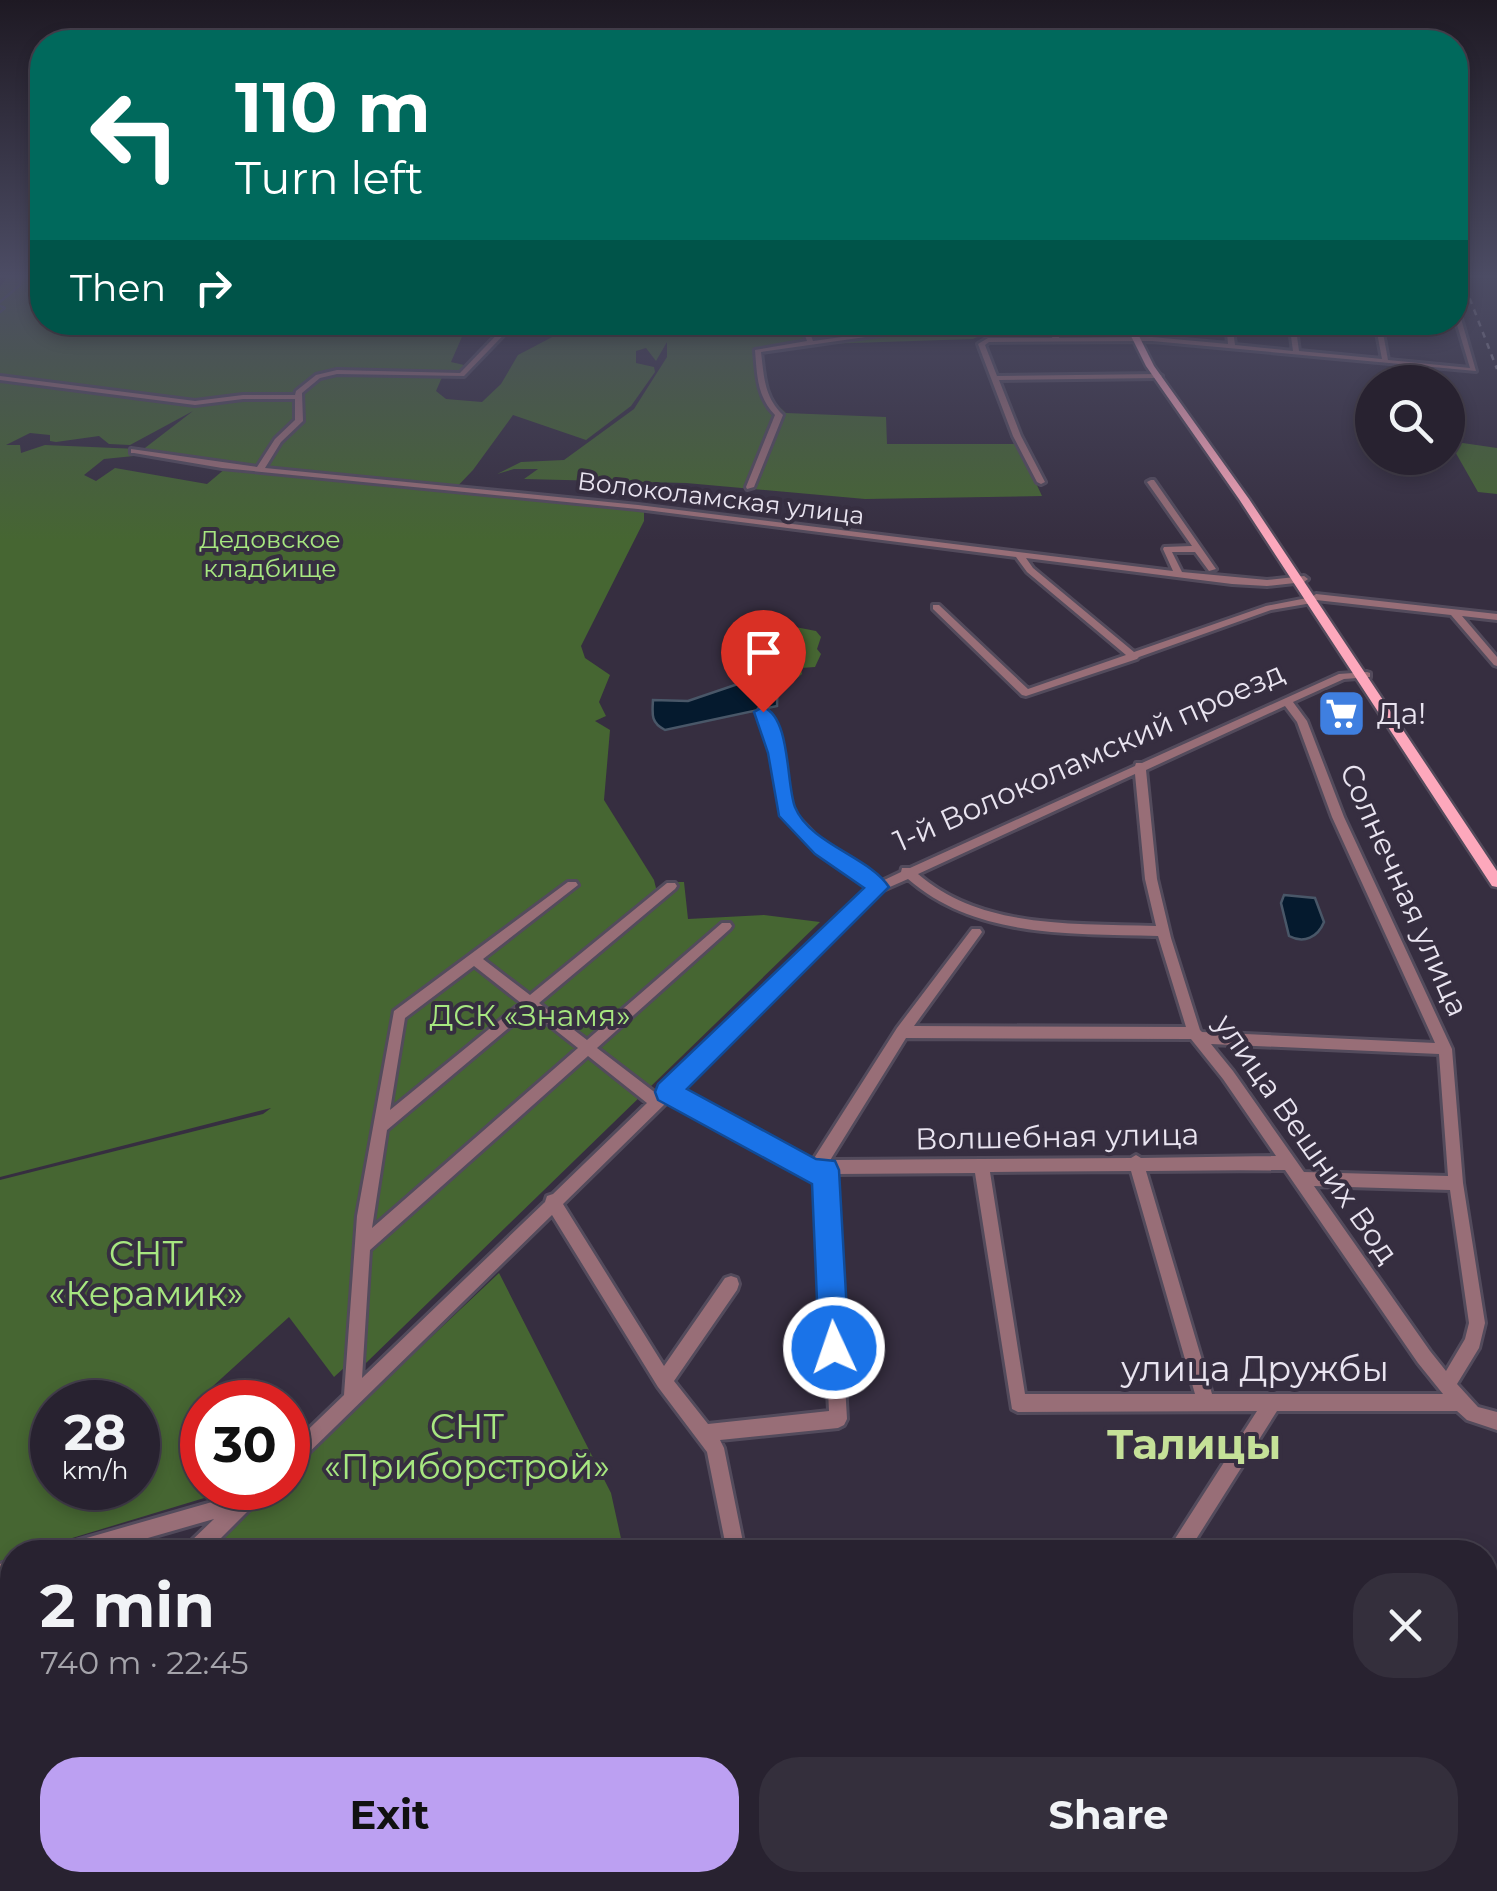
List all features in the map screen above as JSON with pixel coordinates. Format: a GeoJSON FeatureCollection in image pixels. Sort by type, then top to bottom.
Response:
{"type":"FeatureCollection","features":[{"type":"Feature","properties":{"kind":"main road"},"geometry":{"type":"LineString","coordinates":[[1152,364],[1301,579]]}},
{"type":"Feature","properties":{"kind":"main road"},"geometry":{"type":"LineString","coordinates":[[1154,364],[1301,579],[1497,882]]}},
{"type":"Feature","properties":{"kind":"main road"},"geometry":{"type":"LineString","coordinates":[[1404,736],[1497,869]]}},
{"type":"Feature","properties":{"kind":"street"},"geometry":{"type":"LineString","coordinates":[[0,378],[194,404],[244,397],[296,397],[314,379],[328,373],[462,375],[472,364]]}},
{"type":"Feature","properties":{"kind":"street"},"geometry":{"type":"LineString","coordinates":[[750,487],[779,415],[768,407],[760,364]]}},
{"type":"Feature","properties":{"kind":"street"},"geometry":{"type":"LineString","coordinates":[[989,364],[1017,436],[1042,482]]}},
{"type":"Feature","properties":{"kind":"street"},"geometry":{"type":"LineString","coordinates":[[1423,364],[1474,370],[1472,364]]}},
{"type":"Feature","properties":{"kind":"street"},"geometry":{"type":"LineString","coordinates":[[994,378],[1159,376]]}},
{"type":"Feature","properties":{"kind":"street"},"geometry":{"type":"LineString","coordinates":[[260,468],[278,441],[299,421],[296,397]]}},
{"type":"Feature","properties":{"kind":"street","name":"Волоколамская улица"},"geometry":{"type":"LineString","coordinates":[[134,451],[211,465],[621,506],[1179,575],[1267,583],[1301,579]]}},
{"type":"Feature","properties":{"kind":"street"},"geometry":{"type":"LineString","coordinates":[[1151,482],[1212,569]]}},
{"type":"Feature","properties":{"kind":"street"},"geometry":{"type":"LineString","coordinates":[[1179,575],[1166,549],[1198,550]]}},
{"type":"Feature","properties":{"kind":"street"},"geometry":{"type":"LineString","coordinates":[[1018,554],[1030,570],[1134,657]]}},
{"type":"Feature","properties":{"kind":"street"},"geometry":{"type":"LineString","coordinates":[[936,607],[1026,693],[1252,613],[1314,599],[1497,617]]}},
{"type":"Feature","properties":{"kind":"street"},"geometry":{"type":"LineString","coordinates":[[1454,612],[1497,663]]}},
{"type":"Feature","properties":{"kind":"street","name":"1-й Волоколамский проезд"},"geometry":{"type":"LineString","coordinates":[[310,1439],[878,887],[1342,676],[1364,675]]}},
{"type":"Feature","properties":{"kind":"street","name":"Солнечная улица"},"geometry":{"type":"LineString","coordinates":[[1286,701],[1302,721],[1338,816],[1445,1049],[1456,1182],[1477,1323],[1473,1342],[1447,1386]]}},
{"type":"Feature","properties":{"kind":"street"},"geometry":{"type":"LineString","coordinates":[[763,712],[778,753],[786,811],[822,849],[878,887]]}},
{"type":"Feature","properties":{"kind":"street","name":"улица Вешних Вод"},"geometry":{"type":"LineString","coordinates":[[1140,766],[1151,879],[1196,1036],[1461,1402]]}},
{"type":"Feature","properties":{"kind":"street"},"geometry":{"type":"LineString","coordinates":[[906,871],[935,898],[1009,920],[1163,931]]}},
{"type":"Feature","properties":{"kind":"street"},"geometry":{"type":"LineString","coordinates":[[352,1398],[362,1246],[398,1015],[572,885]]}},
{"type":"Feature","properties":{"kind":"street"},"geometry":{"type":"LineString","coordinates":[[380,1127],[671,886]]}},
{"type":"Feature","properties":{"kind":"street"},"geometry":{"type":"LineString","coordinates":[[362,1246],[726,926]]}},
{"type":"Feature","properties":{"kind":"street"},"geometry":{"type":"LineString","coordinates":[[706,1433],[838,1419],[820,1171],[902,1032],[976,932]]}},
{"type":"Feature","properties":{"kind":"street"},"geometry":{"type":"LineString","coordinates":[[475,960],[589,1048],[662,1097],[820,1171]]}},
{"type":"Feature","properties":{"kind":"street","name":"Солнечная улица"},"geometry":{"type":"LineString","coordinates":[[902,1032],[1196,1036],[1445,1049]]}},
{"type":"Feature","properties":{"kind":"street"},"geometry":{"type":"LineString","coordinates":[[1136,1162],[1206,1401]]}},
{"type":"Feature","properties":{"kind":"street","name":"Волшебная улица"},"geometry":{"type":"LineString","coordinates":[[820,1171],[1136,1162],[1290,1163]]}},
{"type":"Feature","properties":{"kind":"street","name":"улица Дружбы"},"geometry":{"type":"LineString","coordinates":[[981,1165],[1018,1403],[1461,1402]]}},
{"type":"Feature","properties":{"kind":"street"},"geometry":{"type":"LineString","coordinates":[[1301,1180],[1456,1182]]}},
{"type":"Feature","properties":{"kind":"street"},"geometry":{"type":"LineString","coordinates":[[552,1201],[664,1381],[706,1433],[720,1464],[734,1540]]}},
{"type":"Feature","properties":{"kind":"street"},"geometry":{"type":"LineString","coordinates":[[664,1381],[731,1284]]}},
{"type":"Feature","properties":{"kind":"street"},"geometry":{"type":"LineString","coordinates":[[1186,1540],[1274,1402]]}},
{"type":"Feature","properties":{"kind":"street"},"geometry":{"type":"LineString","coordinates":[[1461,1402],[1491,1421]]}},
{"type":"Feature","properties":{"kind":"street"},"geometry":{"type":"LineString","coordinates":[[111,1540],[215,1510]]}},
{"type":"Feature","properties":{"kind":"street"},"geometry":{"type":"LineString","coordinates":[[206,1540],[237,1510]]}},
{"type":"Feature","properties":{"kind":"green space"},"geometry":{"type":"Polygon","coordinates":[[[0,364],[461,364],[464,365],[458,372],[443,375],[436,391],[446,399],[482,402],[501,384],[513,364],[654,367],[655,372],[631,406],[586,440],[513,415],[452,492],[644,512],[644,521],[581,646],[585,658],[610,675],[599,702],[606,716],[595,721],[610,730],[604,800],[654,880],[657,892],[669,882],[684,882],[688,919],[764,915],[820,922],[366,1363],[360,1359],[377,1208],[359,1210],[345,1367],[334,1377],[289,1317],[220,1380],[180,1380],[180,1505],[66,1540],[0,1540],[0,1180],[263,1114],[271,1108],[0,1177],[0,364]],[[193,411],[130,445],[109,444],[99,436],[56,442],[50,441],[50,435],[30,433],[6,445],[20,445],[21,453],[45,445],[138,449],[134,456],[104,459],[84,475],[96,481],[115,468],[207,484],[226,468],[141,451],[193,411]]]}},
{"type":"Feature","properties":{"kind":"green space"},"geometry":{"type":"Polygon","coordinates":[[[662,364],[764,364],[767,395],[786,413],[886,417],[887,444],[1018,444],[1042,496],[865,499],[686,483],[524,479],[538,469],[497,474],[521,462],[564,460],[634,409],[662,364]]]}},
{"type":"Feature","properties":{"kind":"green space"},"geometry":{"type":"Polygon","coordinates":[[[1465,443],[1497,448],[1497,494],[1478,492],[1465,469],[1465,443]]]}},
{"type":"Feature","properties":{"kind":"green space"},"geometry":{"type":"Polygon","coordinates":[[[785,625],[816,631],[821,637],[817,649],[821,654],[815,667],[801,668],[802,674],[796,679],[775,654],[785,625]]]}},
{"type":"Feature","properties":{"kind":"green space","name":"СНТ «Приборстрой»"},"geometry":{"type":"Polygon","coordinates":[[[499,1273],[611,1493],[621,1540],[216,1540],[248,1510],[310,1510],[310,1451],[499,1273]]]}},
{"type":"Feature","properties":{"kind":"water"},"geometry":{"type":"Polygon","coordinates":[[[778,673],[777,706],[665,730],[653,718],[653,700],[688,701],[778,673]]]}},
{"type":"Feature","properties":{"kind":"water"},"geometry":{"type":"Polygon","coordinates":[[[1284,895],[1315,898],[1324,922],[1314,935],[1305,939],[1289,936],[1281,903],[1284,895]]]}},
{"type":"Feature","properties":{"kind":"railway"},"geometry":{"type":"LineString","coordinates":[[1495,364],[1497,369]]}},
{"type":"Feature","properties":{"kind":"place","name":"Да!"},"geometry":{"type":"Point","coordinates":[1342,714]}},
{"type":"Feature","properties":{"kind":"district","name":"Талицы"},"geometry":{"type":"Point","coordinates":[1194,1444]}},
{"type":"Feature","properties":{"kind":"route"},"geometry":{"type":"LineString","coordinates":[[763,712],[778,753],[786,811],[822,849],[878,887],[667,1092],[814,1172],[825,1170],[834,1348]]}},
{"type":"Feature","properties":{"kind":"park label","name":"Дедовское кладбище"},"geometry":{"type":"Point","coordinates":[270,554]}},
{"type":"Feature","properties":{"kind":"park label","name":"ДСК «Знамя»"},"geometry":{"type":"Point","coordinates":[530,1016]}},
{"type":"Feature","properties":{"kind":"park label","name":"СНТ «Керамик»"},"geometry":{"type":"Point","coordinates":[146,1274]}}]}
